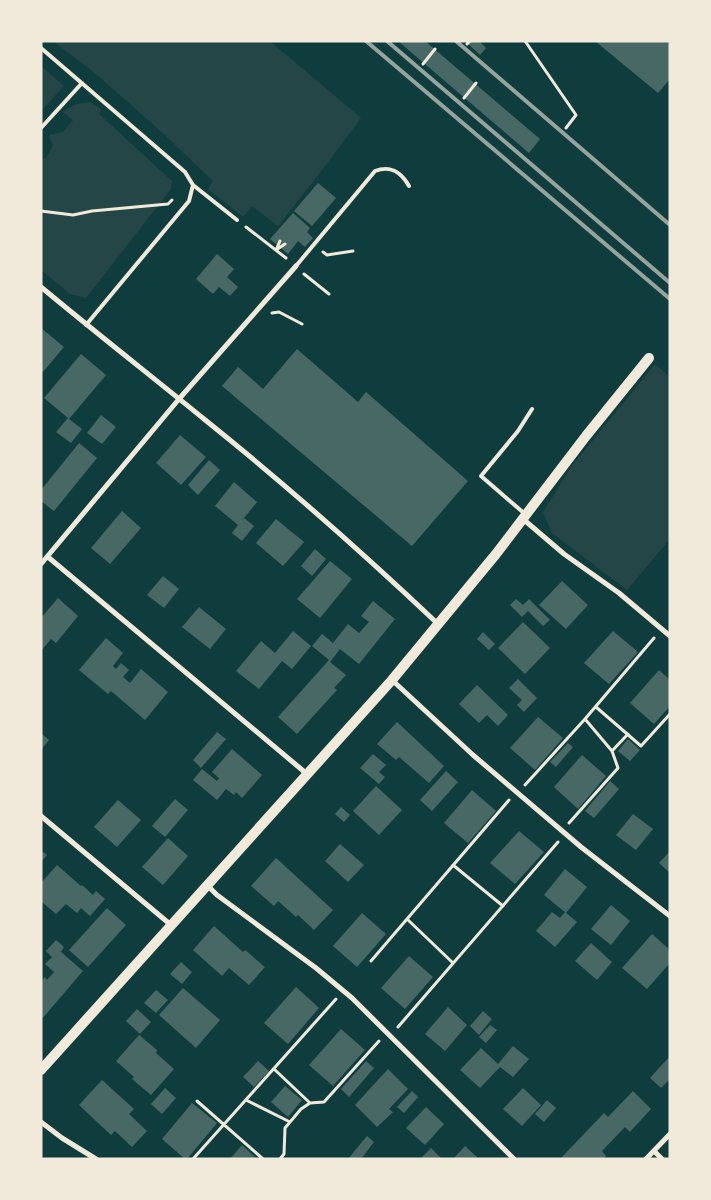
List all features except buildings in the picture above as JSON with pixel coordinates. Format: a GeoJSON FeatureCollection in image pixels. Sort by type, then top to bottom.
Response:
{"type":"FeatureCollection","features":[{"type":"Feature","properties":{"kind":"main road"},"geometry":{"type":"LineString","coordinates":[[41,1070],[392,680],[439,625],[525,517],[560,468],[649,358]]}},
{"type":"Feature","properties":{"kind":"street"},"geometry":{"type":"LineString","coordinates":[[41,564],[179,399],[296,266]]}},
{"type":"Feature","properties":{"kind":"street"},"geometry":{"type":"LineString","coordinates":[[41,287],[179,399],[362,553],[439,625]]}},
{"type":"Feature","properties":{"kind":"street"},"geometry":{"type":"LineString","coordinates":[[525,517],[564,554],[618,593],[670,636]]}},
{"type":"Feature","properties":{"kind":"street"},"geometry":{"type":"LineString","coordinates":[[48,557],[307,774]]}},
{"type":"Feature","properties":{"kind":"street"},"geometry":{"type":"LineString","coordinates":[[392,680],[473,755],[581,847],[670,916]]}},
{"type":"Feature","properties":{"kind":"street"},"geometry":{"type":"LineString","coordinates":[[41,816],[171,925]]}},
{"type":"Feature","properties":{"kind":"street"},"geometry":{"type":"LineString","coordinates":[[207,885],[217,895],[316,968],[352,998],[514,1159]]}},
{"type":"Feature","properties":{"kind":"street"},"geometry":{"type":"LineString","coordinates":[[41,1122],[62,1138],[96,1159]]}},
{"type":"Feature","properties":{"kind":"street"},"geometry":{"type":"LineString","coordinates":[[646,1159],[670,1134]]}},
{"type":"Feature","properties":{"kind":"street"},"geometry":{"type":"LineString","coordinates":[[654,1151],[662,1159]]}},
{"type":"Feature","properties":{"kind":"lane"},"geometry":{"type":"LineString","coordinates":[[41,48],[185,172],[193,185],[238,220]]}},
{"type":"Feature","properties":{"kind":"lane"},"geometry":{"type":"LineString","coordinates":[[41,128],[82,83]]}},
{"type":"Feature","properties":{"kind":"lane"},"geometry":{"type":"LineString","coordinates":[[296,266],[375,171],[383,168],[392,169],[401,173],[409,186]]}},
{"type":"Feature","properties":{"kind":"lane"},"geometry":{"type":"LineString","coordinates":[[86,325],[189,201],[193,185]]}},
{"type":"Feature","properties":{"kind":"lane"},"geometry":{"type":"LineString","coordinates":[[525,517],[481,476],[518,431],[532,409]]}},
{"type":"Feature","properties":{"kind":"path"},"geometry":{"type":"LineString","coordinates":[[525,41],[576,115],[566,128]]}},
{"type":"Feature","properties":{"kind":"path"},"geometry":{"type":"LineString","coordinates":[[423,64],[435,49]]}},
{"type":"Feature","properties":{"kind":"path"},"geometry":{"type":"LineString","coordinates":[[429,57],[434,61]]}},
{"type":"Feature","properties":{"kind":"path"},"geometry":{"type":"LineString","coordinates":[[464,98],[476,83]]}},
{"type":"Feature","properties":{"kind":"path"},"geometry":{"type":"LineString","coordinates":[[41,211],[73,215],[92,211],[168,204],[193,185]]}},
{"type":"Feature","properties":{"kind":"path"},"geometry":{"type":"LineString","coordinates":[[238,220],[276,250]]}},
{"type":"Feature","properties":{"kind":"path"},"geometry":{"type":"LineString","coordinates":[[276,250],[280,241]]}},
{"type":"Feature","properties":{"kind":"path"},"geometry":{"type":"LineString","coordinates":[[276,250],[284,244]]}},
{"type":"Feature","properties":{"kind":"path"},"geometry":{"type":"LineString","coordinates":[[314,245],[327,255],[353,251]]}},
{"type":"Feature","properties":{"kind":"path"},"geometry":{"type":"LineString","coordinates":[[301,271],[329,294]]}},
{"type":"Feature","properties":{"kind":"path"},"geometry":{"type":"LineString","coordinates":[[279,312],[302,324]]}},
{"type":"Feature","properties":{"kind":"path"},"geometry":{"type":"LineString","coordinates":[[524,785],[596,707],[662,629]]}},
{"type":"Feature","properties":{"kind":"path"},"geometry":{"type":"LineString","coordinates":[[596,707],[642,746],[670,714]]}},
{"type":"Feature","properties":{"kind":"path"},"geometry":{"type":"LineString","coordinates":[[568,823],[618,768],[612,751],[585,719]]}},
{"type":"Feature","properties":{"kind":"path"},"geometry":{"type":"LineString","coordinates":[[612,751],[628,734]]}},
{"type":"Feature","properties":{"kind":"path"},"geometry":{"type":"LineString","coordinates":[[371,961],[510,800]]}},
{"type":"Feature","properties":{"kind":"path"},"geometry":{"type":"LineString","coordinates":[[396,1029],[559,841]]}},
{"type":"Feature","properties":{"kind":"path"},"geometry":{"type":"LineString","coordinates":[[453,866],[503,906]]}},
{"type":"Feature","properties":{"kind":"path"},"geometry":{"type":"LineString","coordinates":[[407,919],[453,963]]}},
{"type":"Feature","properties":{"kind":"path"},"geometry":{"type":"LineString","coordinates":[[193,1159],[337,999]]}},
{"type":"Feature","properties":{"kind":"path"},"geometry":{"type":"LineString","coordinates":[[280,1159],[284,1154],[285,1128],[290,1122],[301,1109],[310,1103],[324,1102],[380,1040]]}},
{"type":"Feature","properties":{"kind":"path"},"geometry":{"type":"LineString","coordinates":[[274,1069],[310,1103]]}},
{"type":"Feature","properties":{"kind":"path"},"geometry":{"type":"LineString","coordinates":[[246,1100],[290,1122]]}},
{"type":"Feature","properties":{"kind":"path"},"geometry":{"type":"LineString","coordinates":[[197,1101],[263,1159]]}},
{"type":"Feature","properties":{"kind":"shaded area"},"geometry":{"type":"Polygon","coordinates":[[[53,41],[270,41],[361,118],[278,226],[252,206],[243,217],[208,189],[213,181],[165,135],[96,74],[53,41]]]}},
{"type":"Feature","properties":{"kind":"shaded area"},"geometry":{"type":"Polygon","coordinates":[[[41,66],[64,86],[41,111],[41,66]]]}},
{"type":"Feature","properties":{"kind":"shaded area"},"geometry":{"type":"Polygon","coordinates":[[[90,102],[101,109],[99,114],[172,181],[171,189],[86,298],[70,294],[41,270],[41,159],[46,158],[53,146],[49,135],[63,132],[73,120],[63,112],[76,105],[90,102]]]}},
{"type":"Feature","properties":{"kind":"shaded area"},"geometry":{"type":"Polygon","coordinates":[[[655,364],[670,377],[670,539],[627,590],[552,533],[543,512],[571,467],[655,364]]]}},
{"type":"Feature","properties":{"kind":"railway"},"geometry":{"type":"LineString","coordinates":[[366,41],[670,299]]}},
{"type":"Feature","properties":{"kind":"railway"},"geometry":{"type":"LineString","coordinates":[[387,41],[670,283]]}},
{"type":"Feature","properties":{"kind":"railway"},"geometry":{"type":"LineString","coordinates":[[456,41],[670,225]]}}]}
